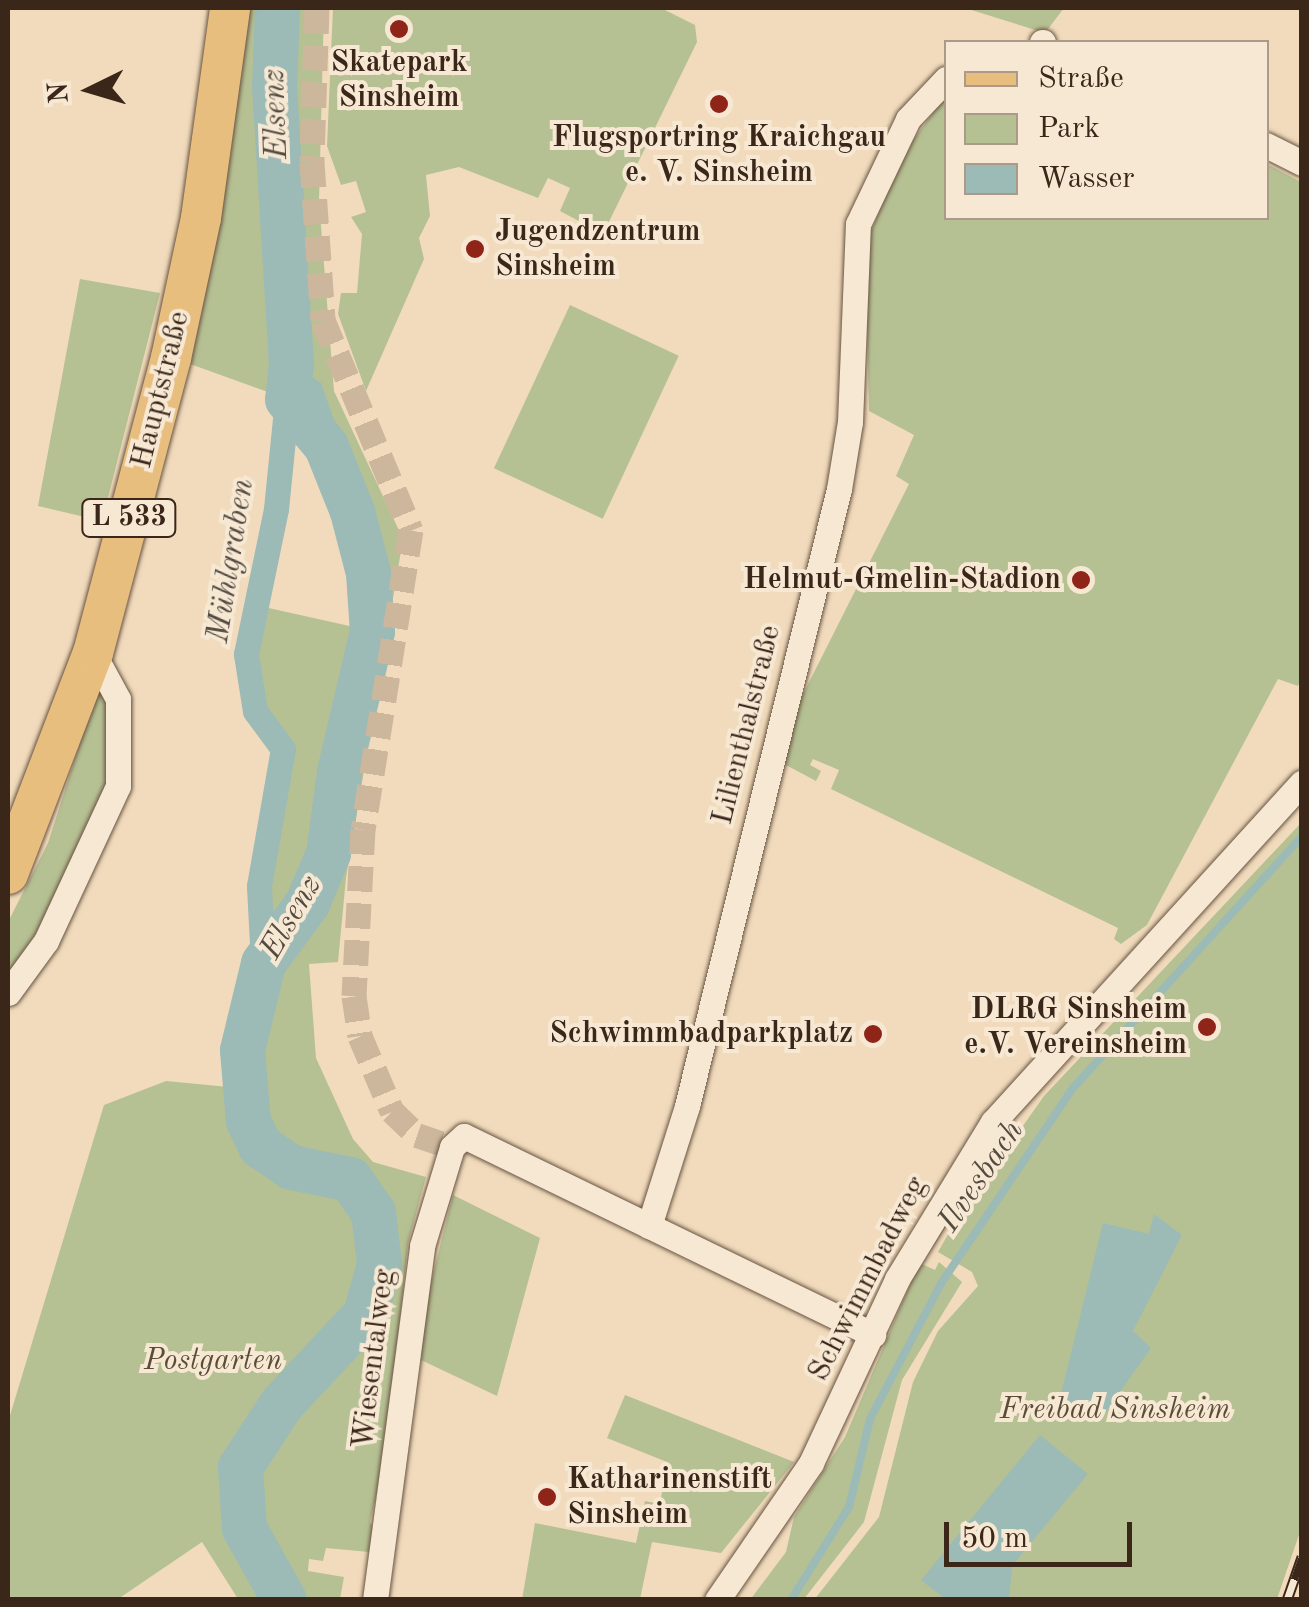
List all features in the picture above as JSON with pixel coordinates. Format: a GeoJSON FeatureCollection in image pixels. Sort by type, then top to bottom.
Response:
{"type":"FeatureCollection","features":[{"type":"Feature","properties":{"kind":"main road","name":"Hauptstraße"},"geometry":{"type":"LineString","coordinates":[[8,874],[93,653],[172,358],[201,218],[230,8]]}},
{"type":"Feature","properties":{"kind":"street","name":"Lilienthalstraße"},"geometry":{"type":"LineString","coordinates":[[649,1226],[687,1106],[840,488],[850,422],[858,224],[908,119],[944,81]]}},
{"type":"Feature","properties":{"kind":"street"},"geometry":{"type":"LineString","coordinates":[[1269,146],[1302,163]]}},
{"type":"Feature","properties":{"kind":"street"},"geometry":{"type":"LineString","coordinates":[[8,994],[46,941],[118,786],[118,699],[93,653]]}},
{"type":"Feature","properties":{"kind":"street","name":"Schwimmbadweg"},"geometry":{"type":"LineString","coordinates":[[717,1600],[795,1488],[928,1222],[993,1122],[1302,783]]}},
{"type":"Feature","properties":{"kind":"street","name":"Wiesentalweg"},"geometry":{"type":"LineString","coordinates":[[376,1600],[422,1246],[452,1147],[464,1136],[649,1226]]}},
{"type":"Feature","properties":{"kind":"street"},"geometry":{"type":"LineString","coordinates":[[649,1226],[873,1335]]}},
{"type":"Feature","properties":{"kind":"green space","name":"Postgarten"},"geometry":{"type":"Polygon","coordinates":[[[248,8],[324,8],[319,201],[334,391],[403,539],[346,878],[338,962],[309,964],[316,1058],[353,1139],[373,1162],[426,1177],[408,1243],[386,1454],[370,1522],[375,1530],[369,1552],[326,1548],[323,1561],[309,1559],[308,1571],[344,1577],[340,1599],[238,1599],[202,1542],[118,1599],[8,1600],[8,1422],[104,1105],[166,1081],[239,1088],[232,1034],[260,970],[253,890],[276,740],[250,715],[240,662],[246,603],[372,631],[368,573],[338,431],[304,368],[289,359],[287,399],[179,360],[248,8]]]}},
{"type":"Feature","properties":{"kind":"green space"},"geometry":{"type":"Polygon","coordinates":[[[333,8],[661,8],[695,25],[697,42],[603,234],[560,211],[570,188],[548,178],[538,198],[459,167],[426,175],[430,216],[419,238],[424,259],[366,391],[338,314],[341,293],[357,293],[362,234],[351,217],[366,212],[356,181],[341,185],[327,146],[333,8]]]}},
{"type":"Feature","properties":{"kind":"green space"},"geometry":{"type":"Polygon","coordinates":[[[965,8],[1064,8],[1045,33],[965,8]]]}},
{"type":"Feature","properties":{"kind":"green space","name":"Helmut-Gmelin-Stadion"},"geometry":{"type":"Polygon","coordinates":[[[944,98],[944,220],[1269,220],[1269,165],[1301,182],[1301,678],[1298,686],[1278,679],[1147,925],[1121,944],[1114,939],[1118,928],[831,789],[839,770],[813,759],[810,765],[821,771],[816,781],[784,764],[793,714],[909,484],[896,476],[914,435],[869,411],[865,246],[903,154],[944,98]]]}},
{"type":"Feature","properties":{"kind":"green space"},"geometry":{"type":"Polygon","coordinates":[[[80,279],[160,293],[102,521],[38,506],[80,279]]]}},
{"type":"Feature","properties":{"kind":"green space"},"geometry":{"type":"Polygon","coordinates":[[[570,305],[679,356],[603,519],[494,468],[570,305]]]}},
{"type":"Feature","properties":{"kind":"green space"},"geometry":{"type":"Polygon","coordinates":[[[100,681],[114,699],[110,787],[52,910],[8,974],[8,922],[48,843],[100,681]]]}},
{"type":"Feature","properties":{"kind":"green space","name":"Freibad Sinsheim"},"geometry":{"type":"Polygon","coordinates":[[[1301,823],[1302,1526],[1277,1599],[814,1600],[879,1517],[913,1382],[938,1331],[978,1286],[972,1272],[938,1252],[955,1222],[1044,1096],[1301,823]]]}},
{"type":"Feature","properties":{"kind":"green space"},"geometry":{"type":"Polygon","coordinates":[[[453,1195],[540,1238],[497,1396],[421,1360],[426,1302],[453,1195]]]}},
{"type":"Feature","properties":{"kind":"green space"},"geometry":{"type":"Polygon","coordinates":[[[951,1203],[958,1207],[922,1264],[935,1270],[939,1262],[962,1282],[902,1380],[864,1522],[804,1599],[750,1600],[786,1552],[794,1517],[845,1437],[926,1247],[951,1203]]]}},
{"type":"Feature","properties":{"kind":"green space"},"geometry":{"type":"Polygon","coordinates":[[[625,1395],[794,1462],[721,1553],[652,1542],[640,1599],[522,1600],[535,1523],[636,1543],[645,1501],[660,1504],[667,1462],[607,1438],[625,1395]]]}},
{"type":"Feature","properties":{"kind":"water"},"geometry":{"type":"Polygon","coordinates":[[[291,363],[321,383],[338,431],[352,511],[326,446],[287,399],[291,363]]]}},
{"type":"Feature","properties":{"kind":"water"},"geometry":{"type":"Polygon","coordinates":[[[1154,1214],[1182,1235],[1133,1331],[1151,1348],[1103,1416],[1058,1406],[1103,1223],[1149,1234],[1154,1214]]]}},
{"type":"Feature","properties":{"kind":"water"},"geometry":{"type":"Polygon","coordinates":[[[1040,1435],[1088,1474],[1012,1566],[1009,1599],[945,1599],[921,1580],[1040,1435]]]}},
{"type":"Feature","properties":{"kind":"waterway","name":"Elsenz"},"geometry":{"type":"LineString","coordinates":[[277,8],[274,86],[291,363],[287,399],[326,446],[352,511],[368,573],[372,631],[339,772],[328,853],[307,903],[263,963],[242,1050],[248,1121],[260,1146],[291,1167],[350,1179],[373,1212],[379,1264],[365,1314],[281,1404],[240,1467],[244,1528],[284,1600]]}},
{"type":"Feature","properties":{"kind":"waterway","name":"Mühlgraben"},"geometry":{"type":"LineString","coordinates":[[263,963],[259,886],[283,749],[255,711],[246,654],[276,509],[287,399]]}},
{"type":"Feature","properties":{"kind":"waterway","name":"Ilvesbach"},"geometry":{"type":"LineString","coordinates":[[791,1600],[849,1507],[870,1419],[942,1282],[1073,1088],[1302,836]]}},
{"type":"Feature","properties":{"kind":"tunnel"},"geometry":{"type":"LineString","coordinates":[[317,8],[312,162],[323,320],[411,530],[363,829],[354,996],[360,1036],[392,1111],[417,1135],[452,1147]]}},
{"type":"Feature","properties":{"kind":"railway"},"geometry":{"type":"LineString","coordinates":[[1287,1600],[1302,1557]]}},
{"type":"Feature","properties":{"kind":"place","name":"Skatepark Sinsheim"},"geometry":{"type":"Point","coordinates":[399,29]}},
{"type":"Feature","properties":{"kind":"place","name":"Flugsportring Kraichgau e. V. Sinsheim"},"geometry":{"type":"Point","coordinates":[719,104]}},
{"type":"Feature","properties":{"kind":"place","name":"Jugendzentrum Sinsheim"},"geometry":{"type":"Point","coordinates":[475,249]}},
{"type":"Feature","properties":{"kind":"place","name":"Helmut-Gmelin-Stadion"},"geometry":{"type":"Point","coordinates":[1081,580]}},
{"type":"Feature","properties":{"kind":"place","name":"DLRG Sinsheim e.V. Vereinsheim"},"geometry":{"type":"Point","coordinates":[1207,1027]}},
{"type":"Feature","properties":{"kind":"place","name":"Schwimmbadparkplatz"},"geometry":{"type":"Point","coordinates":[873,1034]}},
{"type":"Feature","properties":{"kind":"place","name":"Katharinenstift Sinsheim"},"geometry":{"type":"Point","coordinates":[547,1497]}}]}
